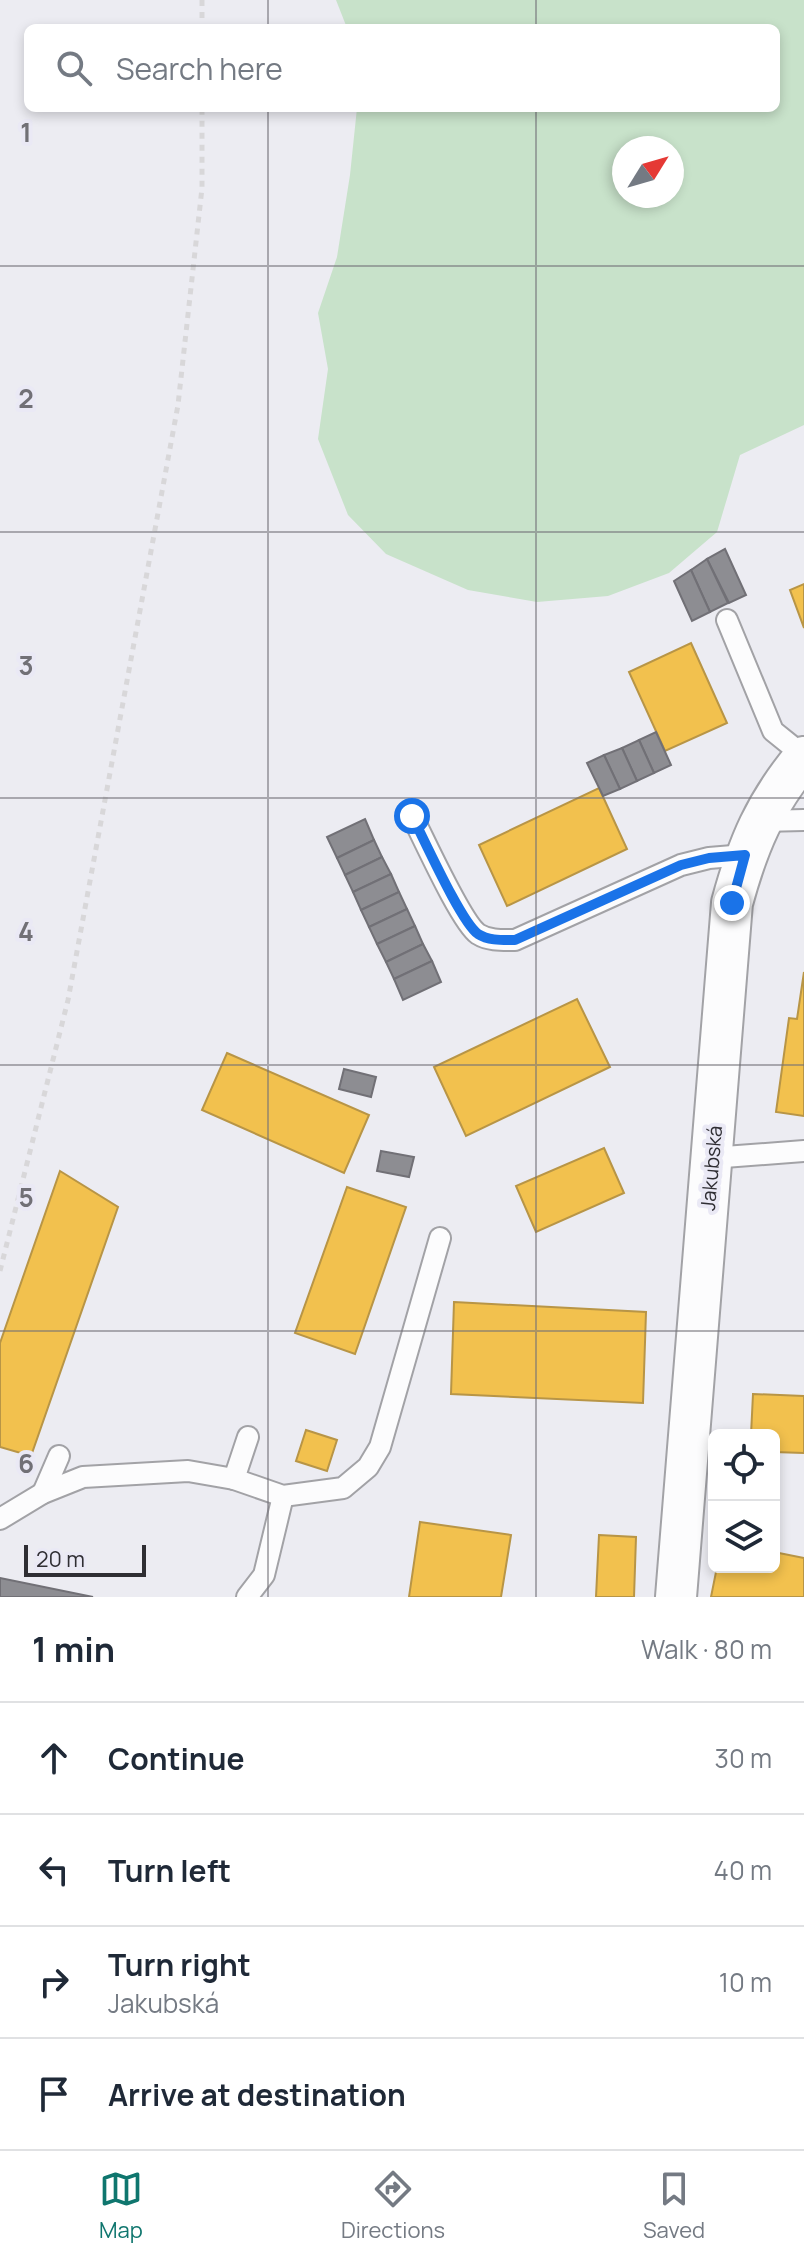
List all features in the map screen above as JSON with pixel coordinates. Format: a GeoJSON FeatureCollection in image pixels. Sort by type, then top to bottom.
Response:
{"type":"FeatureCollection","features":[{"type":"Feature","properties":{"kind":"street","name":"Jakubská"},"geometry":{"type":"LineString","coordinates":[[676,1597],[732,903],[753,838],[780,785],[804,756]]}},
{"type":"Feature","properties":{"kind":"lane"},"geometry":{"type":"LineString","coordinates":[[727,620],[773,731],[804,756]]}},
{"type":"Feature","properties":{"kind":"lane"},"geometry":{"type":"LineString","coordinates":[[412,816],[463,915],[477,934],[494,940],[515,940],[681,865],[709,858],[804,820]]}},
{"type":"Feature","properties":{"kind":"lane"},"geometry":{"type":"LineString","coordinates":[[711,1158],[804,1151]]}},
{"type":"Feature","properties":{"kind":"lane"},"geometry":{"type":"LineString","coordinates":[[0,1519],[43,1493],[83,1477],[188,1471],[234,1479],[283,1496],[343,1488],[368,1467],[380,1447],[440,1238]]}},
{"type":"Feature","properties":{"kind":"lane"},"geometry":{"type":"LineString","coordinates":[[234,1479],[248,1437]]}},
{"type":"Feature","properties":{"kind":"lane"},"geometry":{"type":"LineString","coordinates":[[43,1493],[59,1456]]}},
{"type":"Feature","properties":{"kind":"lane"},"geometry":{"type":"LineString","coordinates":[[247,1597],[264,1575],[283,1496]]}},
{"type":"Feature","properties":{"kind":"path"},"geometry":{"type":"LineString","coordinates":[[202,0],[202,24]]}},
{"type":"Feature","properties":{"kind":"path"},"geometry":{"type":"LineString","coordinates":[[0,1271],[68,1000],[178,405],[202,188],[202,112]]}},
{"type":"Feature","properties":{"kind":"green space"},"geometry":{"type":"Polygon","coordinates":[[[336,0],[804,0],[804,425],[740,455],[717,532],[669,573],[608,596],[537,602],[468,590],[386,554],[348,515],[318,439],[328,369],[318,313],[337,257],[357,112],[780,112],[780,24],[345,24],[336,0]]]}},
{"type":"Feature","properties":{"kind":"building: Homes"},"geometry":{"type":"Polygon","coordinates":[[[804,584],[804,628],[790,590],[804,584]]]}},
{"type":"Feature","properties":{"kind":"building: Homes"},"geometry":{"type":"Polygon","coordinates":[[[691,643],[727,723],[665,751],[629,672],[691,643]]]}},
{"type":"Feature","properties":{"kind":"building: Homes"},"geometry":{"type":"Polygon","coordinates":[[[599,788],[627,849],[507,906],[479,845],[599,788]]]}},
{"type":"Feature","properties":{"kind":"building: Homes"},"geometry":{"type":"Polygon","coordinates":[[[804,972],[804,1116],[776,1112],[789,1018],[797,1019],[804,972]]]}},
{"type":"Feature","properties":{"kind":"building: Homes"},"geometry":{"type":"Polygon","coordinates":[[[577,999],[610,1067],[466,1136],[434,1067],[577,999]]]}},
{"type":"Feature","properties":{"kind":"building: Homes"},"geometry":{"type":"Polygon","coordinates":[[[227,1053],[369,1115],[344,1173],[202,1110],[227,1053]]]}},
{"type":"Feature","properties":{"kind":"building: Homes"},"geometry":{"type":"Polygon","coordinates":[[[604,1148],[624,1193],[536,1232],[516,1186],[604,1148]]]}},
{"type":"Feature","properties":{"kind":"building: Homes"},"geometry":{"type":"Polygon","coordinates":[[[60,1171],[118,1207],[31,1456],[0,1447],[0,1343],[60,1171]]]}},
{"type":"Feature","properties":{"kind":"building: Homes"},"geometry":{"type":"Polygon","coordinates":[[[347,1187],[406,1207],[355,1354],[295,1333],[347,1187]]]}},
{"type":"Feature","properties":{"kind":"building: Homes"},"geometry":{"type":"Polygon","coordinates":[[[454,1302],[646,1312],[643,1403],[451,1394],[454,1302]]]}},
{"type":"Feature","properties":{"kind":"building: Homes"},"geometry":{"type":"Polygon","coordinates":[[[753,1394],[804,1396],[804,1453],[780,1452],[780,1429],[751,1429],[753,1394]]]}},
{"type":"Feature","properties":{"kind":"building: Homes"},"geometry":{"type":"Polygon","coordinates":[[[306,1430],[337,1440],[327,1471],[296,1461],[306,1430]]]}},
{"type":"Feature","properties":{"kind":"building: Homes"},"geometry":{"type":"Polygon","coordinates":[[[420,1522],[511,1535],[501,1597],[409,1597],[420,1522]]]}},
{"type":"Feature","properties":{"kind":"building: Homes"},"geometry":{"type":"Polygon","coordinates":[[[599,1535],[636,1537],[634,1597],[596,1597],[599,1535]]]}},
{"type":"Feature","properties":{"kind":"building: Homes"},"geometry":{"type":"Polygon","coordinates":[[[780,1553],[804,1558],[804,1597],[711,1597],[716,1573],[780,1573],[780,1553]]]}},
{"type":"Feature","properties":{"kind":"building: Industry"},"geometry":{"type":"Polygon","coordinates":[[[725,549],[746,595],[729,603],[707,559],[725,549]]]}},
{"type":"Feature","properties":{"kind":"building: Industry"},"geometry":{"type":"Polygon","coordinates":[[[707,559],[728,603],[710,612],[691,570],[707,559]]]}},
{"type":"Feature","properties":{"kind":"building: Industry"},"geometry":{"type":"Polygon","coordinates":[[[691,570],[710,612],[692,621],[674,581],[691,570]]]}},
{"type":"Feature","properties":{"kind":"building: Industry"},"geometry":{"type":"Polygon","coordinates":[[[656,732],[671,765],[654,773],[639,740],[656,732]]]}},
{"type":"Feature","properties":{"kind":"building: Industry"},"geometry":{"type":"Polygon","coordinates":[[[639,740],[654,773],[637,781],[622,748],[639,740]]]}},
{"type":"Feature","properties":{"kind":"building: Industry"},"geometry":{"type":"Polygon","coordinates":[[[622,748],[637,781],[620,789],[604,755],[622,748]]]}},
{"type":"Feature","properties":{"kind":"building: Industry"},"geometry":{"type":"Polygon","coordinates":[[[604,755],[620,789],[603,796],[587,763],[604,755]]]}},
{"type":"Feature","properties":{"kind":"building: Industry"},"geometry":{"type":"Polygon","coordinates":[[[365,819],[374,840],[337,858],[327,837],[365,819]]]}},
{"type":"Feature","properties":{"kind":"building: Industry"},"geometry":{"type":"Polygon","coordinates":[[[374,840],[382,857],[345,875],[337,858],[374,840]]]}},
{"type":"Feature","properties":{"kind":"building: Industry"},"geometry":{"type":"Polygon","coordinates":[[[382,857],[391,874],[353,892],[345,875],[382,857]]]}},
{"type":"Feature","properties":{"kind":"building: Industry"},"geometry":{"type":"Polygon","coordinates":[[[391,874],[399,892],[361,910],[353,892],[391,874]]]}},
{"type":"Feature","properties":{"kind":"building: Industry"},"geometry":{"type":"Polygon","coordinates":[[[399,892],[407,909],[369,927],[361,910],[399,892]]]}},
{"type":"Feature","properties":{"kind":"building: Industry"},"geometry":{"type":"Polygon","coordinates":[[[407,909],[415,926],[377,944],[369,927],[407,909]]]}},
{"type":"Feature","properties":{"kind":"building: Industry"},"geometry":{"type":"Polygon","coordinates":[[[415,926],[423,944],[386,962],[377,944],[415,926]]]}},
{"type":"Feature","properties":{"kind":"building: Industry"},"geometry":{"type":"Polygon","coordinates":[[[423,944],[432,961],[394,979],[386,962],[423,944]]]}},
{"type":"Feature","properties":{"kind":"building: Industry"},"geometry":{"type":"Polygon","coordinates":[[[432,961],[441,982],[403,1000],[394,979],[432,961]]]}},
{"type":"Feature","properties":{"kind":"building: Industry"},"geometry":{"type":"Polygon","coordinates":[[[344,1069],[376,1077],[371,1097],[339,1089],[344,1069]]]}},
{"type":"Feature","properties":{"kind":"building: Industry"},"geometry":{"type":"Polygon","coordinates":[[[381,1151],[414,1157],[409,1177],[377,1171],[381,1151]]]}},
{"type":"Feature","properties":{"kind":"building: Industry"},"geometry":{"type":"Polygon","coordinates":[[[0,1578],[93,1597],[0,1597],[0,1578]]]}},
{"type":"Feature","properties":{"kind":"route"},"geometry":{"type":"LineString","coordinates":[[412,816],[463,915],[477,934],[494,940],[515,940],[681,865],[709,858],[745,855],[732,903]]}}]}
